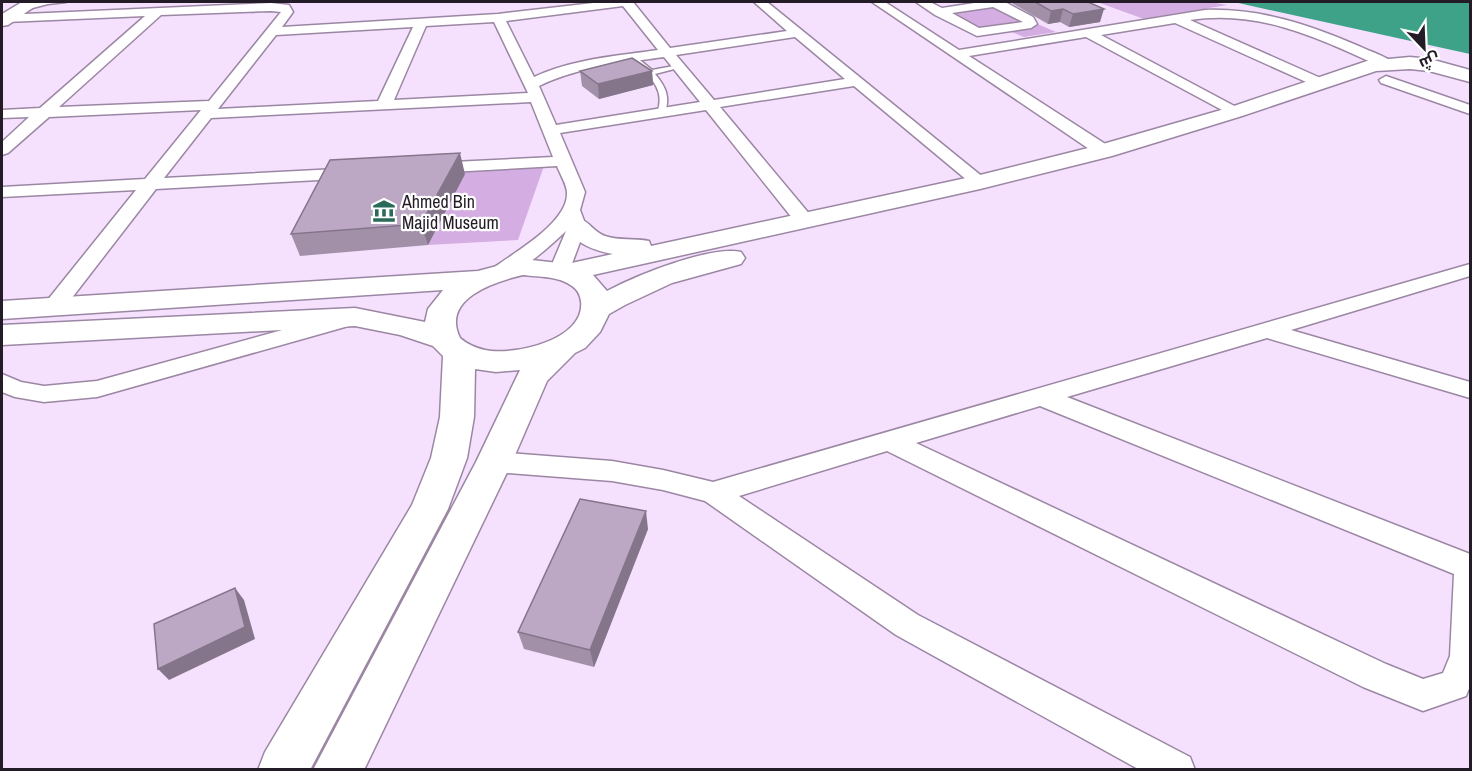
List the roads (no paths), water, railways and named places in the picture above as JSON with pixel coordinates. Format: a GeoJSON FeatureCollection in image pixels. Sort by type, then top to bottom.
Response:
{"type":"FeatureCollection","features":[{"type":"Feature","properties":{"kind":"street"},"geometry":{"type":"LineString","coordinates":[[274,31],[498,18],[627,2],[804,220]]}},
{"type":"Feature","properties":{"kind":"street"},"geometry":{"type":"LineString","coordinates":[[760,2],[980,182]]}},
{"type":"Feature","properties":{"kind":"street"},"geometry":{"type":"LineString","coordinates":[[878,2],[1104,151]]}},
{"type":"Feature","properties":{"kind":"street"},"geometry":{"type":"LineString","coordinates":[[922,2],[939,12],[977,32],[987,33],[1031,24],[997,2],[939,12]]}},
{"type":"Feature","properties":{"kind":"street"},"geometry":{"type":"LineString","coordinates":[[12,9],[157,12],[289,5],[287,15],[53,307]]}},
{"type":"Feature","properties":{"kind":"street"},"geometry":{"type":"LineString","coordinates":[[2,150],[157,12]]}},
{"type":"Feature","properties":{"kind":"street"},"geometry":{"type":"LineString","coordinates":[[957,54],[1220,12],[1262,15],[1304,28],[1387,72],[1470,110]]}},
{"type":"Feature","properties":{"kind":"street"},"geometry":{"type":"LineString","coordinates":[[498,18],[552,130],[576,192],[574,219],[564,271]]}},
{"type":"Feature","properties":{"kind":"street"},"geometry":{"type":"LineString","coordinates":[[1177,19],[1319,90]]}},
{"type":"Feature","properties":{"kind":"street"},"geometry":{"type":"LineString","coordinates":[[384,105],[421,22]]}},
{"type":"Feature","properties":{"kind":"street"},"geometry":{"type":"LineString","coordinates":[[2,114],[384,105],[534,91],[565,70],[665,51],[798,33]]}},
{"type":"Feature","properties":{"kind":"street"},"geometry":{"type":"LineString","coordinates":[[1088,33],[1235,112]]}},
{"type":"Feature","properties":{"kind":"street"},"geometry":{"type":"LineString","coordinates":[[2,310],[491,274],[523,267],[564,271],[980,182],[1104,151],[1235,112],[1387,72],[1470,78]]}},
{"type":"Feature","properties":{"kind":"street"},"geometry":{"type":"LineString","coordinates":[[552,130],[857,81]]}},
{"type":"Feature","properties":{"kind":"street"},"geometry":{"type":"LineString","coordinates":[[599,308],[622,293],[700,264],[1072,182],[1319,90]]}},
{"type":"Feature","properties":{"kind":"street"},"geometry":{"type":"LineString","coordinates":[[411,170],[564,161]]}},
{"type":"Feature","properties":{"kind":"street"},"geometry":{"type":"LineString","coordinates":[[2,192],[375,172]]}},
{"type":"Feature","properties":{"kind":"street"},"geometry":{"type":"LineString","coordinates":[[574,219],[586,238],[596,243],[620,247],[677,247]]}},
{"type":"Feature","properties":{"kind":"street"},"geometry":{"type":"LineString","coordinates":[[283,770],[429,509],[449,458],[457,417],[451,346],[439,323],[444,306],[458,291],[491,274],[574,219]]}},
{"type":"Feature","properties":{"kind":"street"},"geometry":{"type":"LineString","coordinates":[[713,494],[1470,270]]}},
{"type":"Feature","properties":{"kind":"street"},"geometry":{"type":"LineString","coordinates":[[338,770],[494,462],[533,376],[561,350],[580,337],[593,323],[599,308],[597,295],[590,284],[564,271]]}},
{"type":"Feature","properties":{"kind":"street"},"geometry":{"type":"LineString","coordinates":[[2,335],[355,316],[406,326],[480,360],[507,362],[535,358],[561,350]]}},
{"type":"Feature","properties":{"kind":"street"},"geometry":{"type":"LineString","coordinates":[[2,382],[15,389],[44,394],[97,389],[355,316]]}},
{"type":"Feature","properties":{"kind":"street"},"geometry":{"type":"LineString","coordinates":[[1266,330],[1470,390]]}},
{"type":"Feature","properties":{"kind":"street"},"geometry":{"type":"LineString","coordinates":[[891,442],[1375,676],[1423,695],[1454,685],[1466,656],[1470,567],[1042,397]]}},
{"type":"Feature","properties":{"kind":"street"},"geometry":{"type":"LineString","coordinates":[[494,462],[612,471],[663,480],[713,494],[907,625],[1177,770]]}},
{"type":"Feature","properties":{"kind":"lane"},"geometry":{"type":"LineString","coordinates":[[12,9],[47,2],[63,2]]}},
{"type":"Feature","properties":{"kind":"lane"},"geometry":{"type":"LineString","coordinates":[[633,57],[664,90],[665,101],[661,113]]}},
{"type":"Feature","properties":{"kind":"lane"},"geometry":{"type":"LineString","coordinates":[[649,73],[679,67]]}},
{"type":"Feature","properties":{"kind":"place","name":"Ahmed Bin Majid Museum"},"geometry":{"type":"Point","coordinates":[384,211]}}]}
